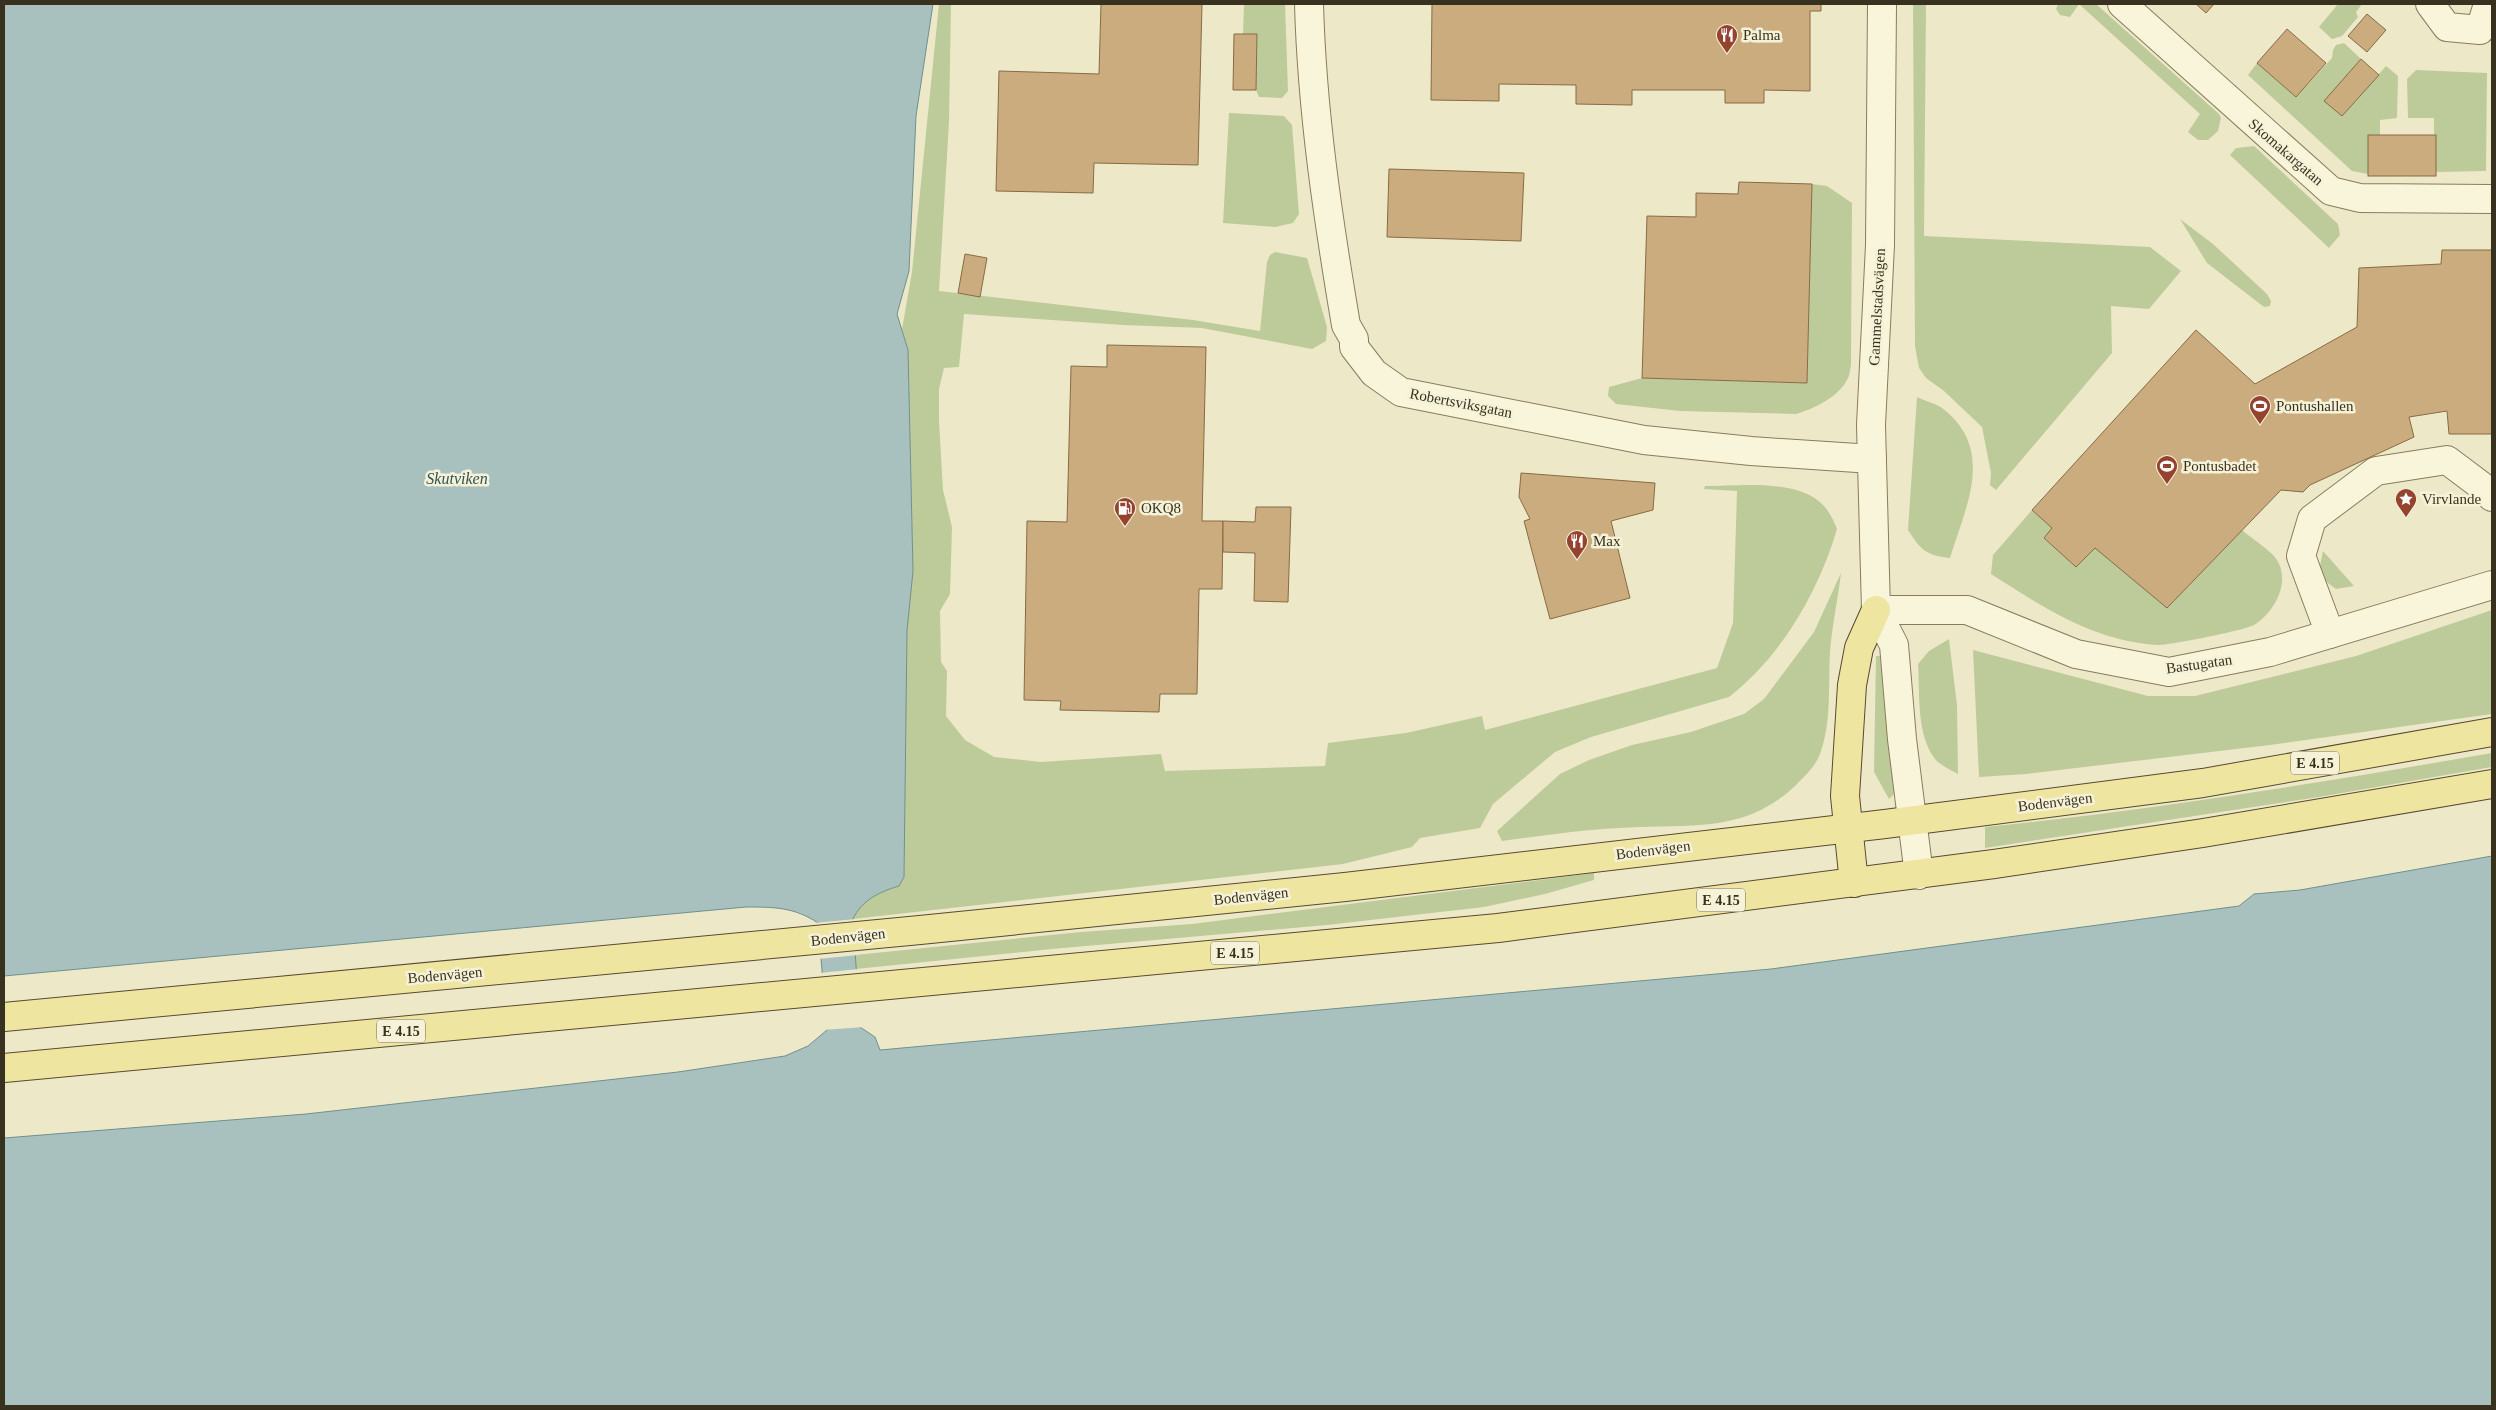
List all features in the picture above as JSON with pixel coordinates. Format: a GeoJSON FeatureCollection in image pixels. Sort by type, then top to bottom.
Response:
{"type":"FeatureCollection","features":[{"type":"Feature","properties":{"kind":"main road"},"geometry":{"type":"LineString","coordinates":[[1854,883],[1845,796],[1852,685],[1859,648],[1876,610]]}},
{"type":"Feature","properties":{"kind":"main road","name":"Bodenvägen"},"geometry":{"type":"LineString","coordinates":[[4,1017],[877,934],[1336,888],[1913,820],[2202,782],[2492,732]]}},
{"type":"Feature","properties":{"kind":"main road","name":"E 4.15"},"geometry":{"type":"LineString","coordinates":[[4,1068],[1498,928],[1919,875],[2202,833],[2492,784]]}},
{"type":"Feature","properties":{"kind":"street","name":"Robertsviksgatan"},"geometry":{"type":"LineString","coordinates":[[1309,4],[1310,41],[1322,169],[1346,325],[1354,339],[1354,347],[1374,373],[1401,392],[1644,440],[1751,451],[1872,459]]}},
{"type":"Feature","properties":{"kind":"street","name":"Gammelstadsvägen"},"geometry":{"type":"LineString","coordinates":[[1876,610],[1871,425],[1880,245],[1882,4]]}},
{"type":"Feature","properties":{"kind":"street","name":"Skomakargatan"},"geometry":{"type":"LineString","coordinates":[[2122,4],[2331,191],[2360,198],[2492,199]]}},
{"type":"Feature","properties":{"kind":"street"},"geometry":{"type":"LineString","coordinates":[[2430,4],[2447,27],[2480,30],[2488,4]]}},
{"type":"Feature","properties":{"kind":"street"},"geometry":{"type":"LineString","coordinates":[[2330,634],[2301,556],[2312,519],[2376,471],[2447,460],[2491,493],[2492,497]]}},
{"type":"Feature","properties":{"kind":"street","name":"Bastugatan"},"geometry":{"type":"LineString","coordinates":[[1876,610],[1967,610],[2076,654],[2169,672],[2270,652],[2492,586]]}},
{"type":"Feature","properties":{"kind":"street"},"geometry":{"type":"LineString","coordinates":[[1876,610],[1894,646],[1902,739],[1919,875]]}},
{"type":"Feature","properties":{"kind":"green space"},"geometry":{"type":"Polygon","coordinates":[[[939,4],[951,4],[949,122],[939,291],[1193,320],[1260,331],[1267,262],[1270,255],[1275,252],[1307,258],[1327,327],[1326,341],[1312,349],[1202,328],[1123,325],[964,314],[959,367],[944,368],[939,389],[939,421],[943,490],[952,527],[950,594],[940,611],[941,662],[947,671],[946,716],[965,740],[994,757],[1041,762],[1161,754],[1165,771],[1325,766],[1328,743],[1406,733],[1482,716],[1485,730],[1717,668],[1733,623],[1737,491],[1704,489],[1705,486],[1751,485],[1785,487],[1813,497],[1824,506],[1833,520],[1837,529],[1820,576],[1809,599],[1781,643],[1748,681],[1729,697],[1591,737],[1555,752],[1493,804],[1480,828],[1420,838],[1412,847],[1343,864],[853,919],[866,902],[878,894],[899,886],[904,877],[907,631],[913,571],[908,350],[902,329],[912,272],[939,4]]]}},
{"type":"Feature","properties":{"kind":"green space"},"geometry":{"type":"Polygon","coordinates":[[[1244,4],[1285,4],[1288,91],[1282,98],[1259,97],[1256,90],[1257,35],[1243,34],[1244,4]]]}},
{"type":"Feature","properties":{"kind":"green space"},"geometry":{"type":"Polygon","coordinates":[[[1913,4],[1926,4],[1924,236],[2150,247],[2181,271],[2149,309],[2111,306],[2112,353],[1996,490],[1990,485],[1991,473],[1982,427],[1944,391],[1926,378],[1919,368],[1915,346],[1913,4]]]}},
{"type":"Feature","properties":{"kind":"green space"},"geometry":{"type":"Polygon","coordinates":[[[2058,4],[2079,4],[2070,17],[2060,15],[2056,9],[2058,4]]]}},
{"type":"Feature","properties":{"kind":"green space"},"geometry":{"type":"Polygon","coordinates":[[[2079,4],[2096,4],[2219,114],[2221,118],[2218,131],[2208,140],[2198,140],[2188,132],[2200,114],[2079,4]]]}},
{"type":"Feature","properties":{"kind":"green space"},"geometry":{"type":"Polygon","coordinates":[[[2338,4],[2362,4],[2356,12],[2358,17],[2342,36],[2332,39],[2319,27],[2338,4]]]}},
{"type":"Feature","properties":{"kind":"green space"},"geometry":{"type":"Polygon","coordinates":[[[2344,43],[2361,59],[2325,101],[2342,116],[2386,66],[2398,76],[2397,118],[2380,120],[2380,135],[2368,135],[2368,174],[2352,171],[2248,75],[2257,63],[2296,97],[2332,58],[2336,45],[2344,43]]]}},
{"type":"Feature","properties":{"kind":"green space"},"geometry":{"type":"Polygon","coordinates":[[[2416,70],[2487,73],[2486,171],[2436,172],[2434,118],[2408,118],[2407,79],[2416,70]]]}},
{"type":"Feature","properties":{"kind":"green space"},"geometry":{"type":"Polygon","coordinates":[[[1229,113],[1284,116],[1292,125],[1299,214],[1293,223],[1275,227],[1223,223],[1229,113]]]}},
{"type":"Feature","properties":{"kind":"green space"},"geometry":{"type":"Polygon","coordinates":[[[2254,146],[2338,224],[2340,235],[2329,248],[2230,155],[2236,148],[2254,146]]]}},
{"type":"Feature","properties":{"kind":"green space"},"geometry":{"type":"Polygon","coordinates":[[[1812,184],[1827,186],[1852,203],[1851,365],[1849,377],[1838,392],[1825,402],[1796,414],[1680,411],[1616,404],[1608,396],[1609,387],[1642,378],[1807,383],[1812,184]]]}},
{"type":"Feature","properties":{"kind":"green space"},"geometry":{"type":"Polygon","coordinates":[[[2180,219],[2213,244],[2267,294],[2271,301],[2270,306],[2264,307],[2207,263],[2180,219]]]}},
{"type":"Feature","properties":{"kind":"green space"},"geometry":{"type":"Polygon","coordinates":[[[1917,397],[1942,408],[1959,424],[1968,441],[1972,460],[1969,498],[1950,558],[1935,555],[1924,550],[1908,530],[1917,397]]]}},
{"type":"Feature","properties":{"kind":"green space"},"geometry":{"type":"Polygon","coordinates":[[[2032,510],[2052,528],[2044,538],[2076,567],[2095,548],[2242,530],[2277,560],[2282,578],[2278,597],[2268,613],[2254,625],[2222,634],[2157,645],[2111,637],[2050,610],[1991,574],[1993,555],[2032,510]]]}},
{"type":"Feature","properties":{"kind":"green space"},"geometry":{"type":"Polygon","coordinates":[[[2323,551],[2354,586],[2336,589],[2324,580],[2320,566],[2323,551]]]}},
{"type":"Feature","properties":{"kind":"green space"},"geometry":{"type":"Polygon","coordinates":[[[1841,573],[1831,642],[1829,703],[1824,742],[1818,759],[1809,772],[1775,802],[1754,813],[1733,820],[1711,824],[1604,829],[1502,841],[1497,831],[1560,774],[1589,760],[1632,745],[1691,732],[1744,714],[1764,699],[1814,632],[1841,573]]]}},
{"type":"Feature","properties":{"kind":"green space"},"geometry":{"type":"Polygon","coordinates":[[[2492,610],[2492,714],[2270,745],[2026,774],[1979,777],[1973,650],[2148,696],[2195,696],[2356,656],[2492,610]]]}},
{"type":"Feature","properties":{"kind":"green space"},"geometry":{"type":"Polygon","coordinates":[[[1949,639],[1957,705],[1958,774],[1937,761],[1929,749],[1922,726],[1919,701],[1918,664],[1929,651],[1949,639]]]}},
{"type":"Feature","properties":{"kind":"green space"},"geometry":{"type":"Polygon","coordinates":[[[1876,656],[1880,656],[1894,794],[1889,799],[1874,772],[1876,656]]]}},
{"type":"Feature","properties":{"kind":"green space"},"geometry":{"type":"Polygon","coordinates":[[[2492,753],[2492,767],[2319,797],[1985,848],[1985,827],[2176,804],[2492,753]]]}},
{"type":"Feature","properties":{"kind":"green space"},"geometry":{"type":"Polygon","coordinates":[[[1594,873],[1594,880],[1545,894],[1484,907],[1327,925],[1052,949],[856,969],[855,955],[1081,932],[1192,924],[1594,873]]]}},
{"type":"Feature","properties":{"kind":"water","name":"Skutviken"},"geometry":{"type":"Polygon","coordinates":[[[4,4],[933,4],[916,116],[909,271],[897,314],[908,350],[913,571],[907,631],[904,877],[899,886],[878,894],[866,902],[853,919],[860,1027],[875,1037],[880,1050],[1771,969],[2239,906],[2254,894],[2300,890],[2492,856],[2492,1406],[4,1406],[4,1138],[306,1114],[678,1072],[785,1056],[808,1046],[827,1030],[818,923],[801,914],[775,908],[746,907],[4,976],[4,4]]]}},
{"type":"Feature","properties":{"kind":"pier"},"geometry":{"type":"Polygon","coordinates":[[[856,919],[858,955],[818,959],[814,923],[856,919]]]}},
{"type":"Feature","properties":{"kind":"pier"},"geometry":{"type":"Polygon","coordinates":[[[859,969],[864,1027],[823,1030],[820,973],[859,969]]]}},
{"type":"Feature","properties":{"kind":"building"},"geometry":{"type":"Polygon","coordinates":[[[1101,4],[1202,4],[1198,165],[1094,163],[1093,193],[996,191],[999,71],[1099,74],[1101,4]]]}},
{"type":"Feature","properties":{"kind":"building"},"geometry":{"type":"Polygon","coordinates":[[[1432,4],[1821,4],[1821,11],[1810,11],[1810,91],[1764,90],[1764,103],[1725,103],[1725,90],[1632,90],[1632,105],[1576,104],[1576,85],[1499,84],[1499,101],[1431,100],[1432,4]]]}},
{"type":"Feature","properties":{"kind":"building"},"geometry":{"type":"Polygon","coordinates":[[[2196,4],[2214,4],[2206,13],[2196,4]]]}},
{"type":"Feature","properties":{"kind":"building"},"geometry":{"type":"Polygon","coordinates":[[[2367,14],[2386,30],[2367,52],[2348,36],[2367,14]]]}},
{"type":"Feature","properties":{"kind":"building"},"geometry":{"type":"Polygon","coordinates":[[[2287,29],[2326,63],[2296,97],[2257,63],[2287,29]]]}},
{"type":"Feature","properties":{"kind":"building"},"geometry":{"type":"Polygon","coordinates":[[[1234,34],[1257,34],[1256,90],[1233,90],[1234,34]]]}},
{"type":"Feature","properties":{"kind":"building"},"geometry":{"type":"Polygon","coordinates":[[[2361,59],[2379,75],[2342,116],[2324,101],[2361,59]]]}},
{"type":"Feature","properties":{"kind":"building"},"geometry":{"type":"Polygon","coordinates":[[[2368,135],[2436,135],[2436,176],[2368,176],[2368,135]]]}},
{"type":"Feature","properties":{"kind":"building"},"geometry":{"type":"Polygon","coordinates":[[[1389,169],[1524,173],[1521,241],[1387,237],[1389,169]]]}},
{"type":"Feature","properties":{"kind":"building"},"geometry":{"type":"Polygon","coordinates":[[[1739,182],[1812,184],[1807,383],[1642,378],[1647,216],[1696,217],[1696,193],[1738,194],[1739,182]]]}},
{"type":"Feature","properties":{"kind":"building","name":"Pontushallen"},"geometry":{"type":"Polygon","coordinates":[[[2442,250],[2492,250],[2492,434],[2449,434],[2447,411],[2409,417],[2414,437],[2310,485],[2303,492],[2281,490],[2167,608],[2095,548],[2076,567],[2044,538],[2052,528],[2032,510],[2196,330],[2255,384],[2357,327],[2359,268],[2441,264],[2442,250]]]}},
{"type":"Feature","properties":{"kind":"building"},"geometry":{"type":"Polygon","coordinates":[[[965,254],[987,258],[980,297],[958,293],[965,254]]]}},
{"type":"Feature","properties":{"kind":"building","name":"OKQ8"},"geometry":{"type":"Polygon","coordinates":[[[1107,345],[1206,347],[1202,521],[1223,521],[1222,589],[1199,589],[1197,694],[1160,694],[1159,712],[1060,710],[1061,701],[1024,700],[1027,521],[1067,522],[1071,366],[1107,367],[1107,345]]]}},
{"type":"Feature","properties":{"kind":"building","name":"Max"},"geometry":{"type":"Polygon","coordinates":[[[1521,473],[1655,483],[1653,510],[1611,521],[1630,598],[1550,619],[1524,521],[1530,519],[1519,497],[1521,473]]]}},
{"type":"Feature","properties":{"kind":"building"},"geometry":{"type":"Polygon","coordinates":[[[1256,507],[1291,507],[1288,602],[1254,601],[1255,553],[1223,552],[1223,521],[1255,522],[1256,507]]]}},
{"type":"Feature","properties":{"kind":"place","name":"Palma"},"geometry":{"type":"Point","coordinates":[1727,54]}},
{"type":"Feature","properties":{"kind":"place","name":"Pontushallen"},"geometry":{"type":"Point","coordinates":[2260,425]}},
{"type":"Feature","properties":{"kind":"place","name":"Pontusbadet"},"geometry":{"type":"Point","coordinates":[2167,485]}},
{"type":"Feature","properties":{"kind":"place","name":"Virvlande"},"geometry":{"type":"Point","coordinates":[2406,518]}},
{"type":"Feature","properties":{"kind":"place","name":"OKQ8"},"geometry":{"type":"Point","coordinates":[1125,527]}},
{"type":"Feature","properties":{"kind":"place","name":"Max"},"geometry":{"type":"Point","coordinates":[1577,560]}}]}
